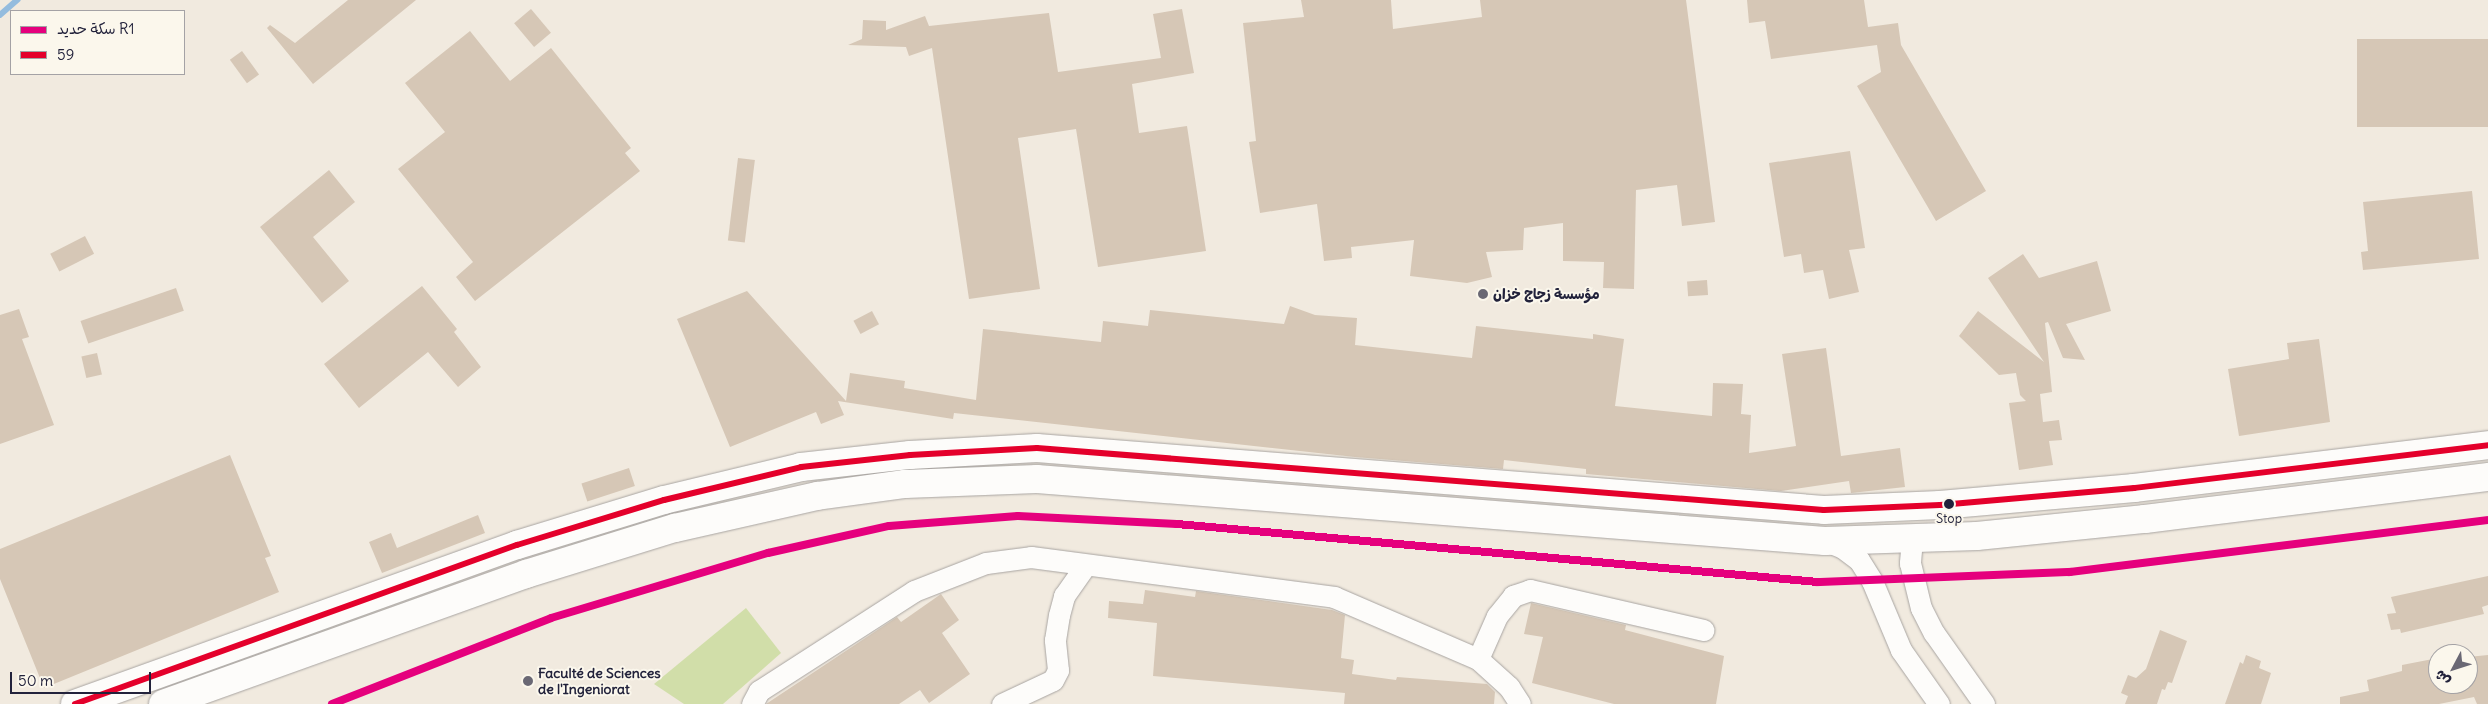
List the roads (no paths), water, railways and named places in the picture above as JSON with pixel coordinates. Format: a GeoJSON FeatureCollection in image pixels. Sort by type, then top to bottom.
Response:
{"type":"FeatureCollection","features":[{"type":"Feature","properties":{"kind":"main road"},"geometry":{"type":"LineString","coordinates":[[75,704],[517,545],[664,500],[801,468],[910,454],[1037,448],[1824,510],[1940,505],[2134,488],[2488,445]]}},
{"type":"Feature","properties":{"kind":"main road"},"geometry":{"type":"LineString","coordinates":[[163,704],[526,574],[666,531],[817,496],[905,484],[1037,479],[1826,541],[1977,536],[2145,519],[2488,477]]}},
{"type":"Feature","properties":{"kind":"street"},"geometry":{"type":"LineString","coordinates":[[1912,539],[1910,563],[1921,608],[1934,633],[1984,704]]}},
{"type":"Feature","properties":{"kind":"street"},"geometry":{"type":"LineString","coordinates":[[1826,541],[1843,548],[1859,560],[1872,582],[1900,650],[1938,704]]}},
{"type":"Feature","properties":{"kind":"street"},"geometry":{"type":"LineString","coordinates":[[752,704],[759,691],[914,591],[946,576],[986,563],[1031,557],[1085,566],[1334,597],[1478,659],[1510,687],[1520,704]]}},
{"type":"Feature","properties":{"kind":"street"},"geometry":{"type":"LineString","coordinates":[[1002,704],[1053,680],[1058,670],[1055,640],[1064,596],[1085,566]]}},
{"type":"Feature","properties":{"kind":"street"},"geometry":{"type":"LineString","coordinates":[[1478,659],[1497,616],[1513,596],[1530,590],[1703,630]]}},
{"type":"Feature","properties":{"kind":"waterway"},"geometry":{"type":"LineString","coordinates":[[0,15],[17,0]]}},
{"type":"Feature","properties":{"kind":"rail line","name":"R1"},"geometry":{"type":"LineString","coordinates":[[332,704],[551,618],[768,553],[889,526],[1018,516],[1177,524],[1818,582],[2070,572],[2488,520]]}},
{"type":"Feature","properties":{"kind":"place","name":"مؤسسة زجاج خزان"},"geometry":{"type":"Point","coordinates":[1483,294]}},
{"type":"Feature","properties":{"kind":"place","name":"Stop"},"geometry":{"type":"Point","coordinates":[1949,504]}},
{"type":"Feature","properties":{"kind":"place","name":"Faculté de Sciences de l'Ingeniorat"},"geometry":{"type":"Point","coordinates":[528,681]}}]}
